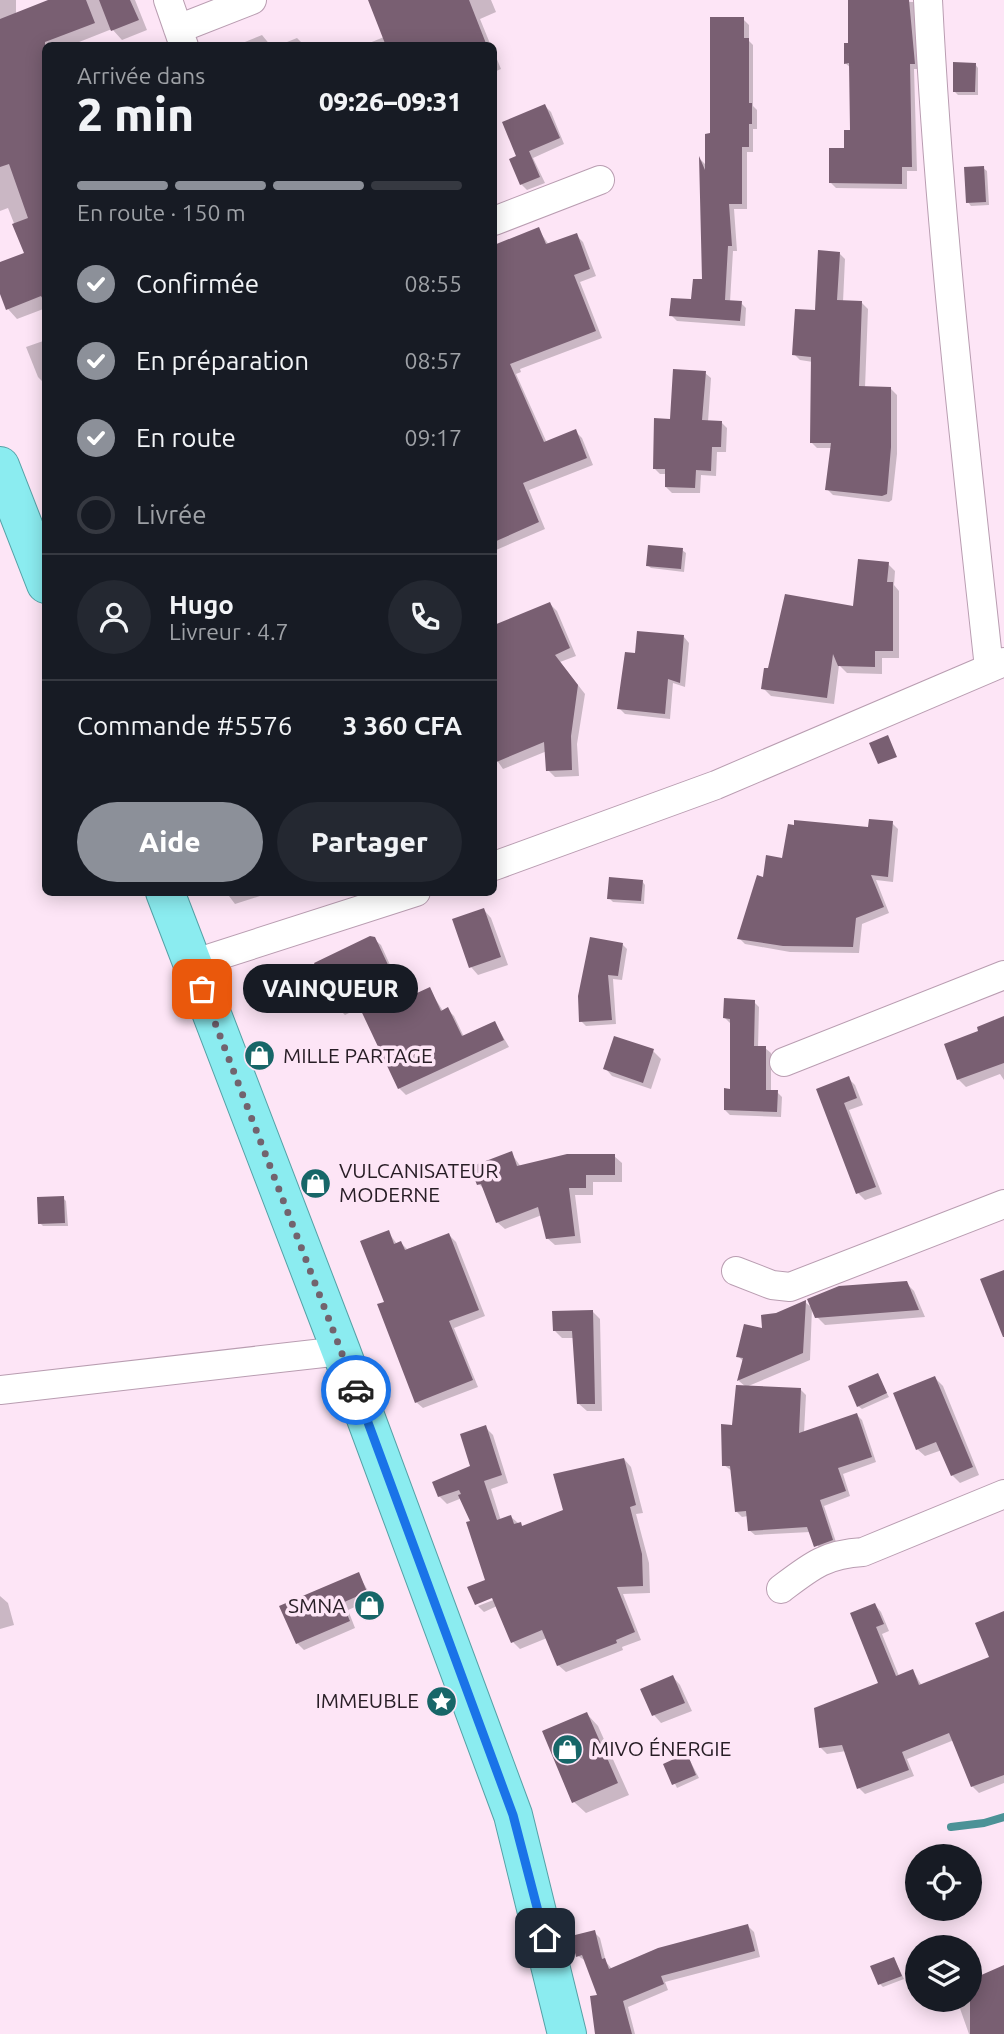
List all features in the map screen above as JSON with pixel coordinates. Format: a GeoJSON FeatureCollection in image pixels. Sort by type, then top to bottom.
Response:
{"type":"FeatureCollection","features":[{"type":"Feature","properties":{"kind":"highway"},"geometry":{"type":"LineString","coordinates":[[4,486],[42,575]]}},
{"type":"Feature","properties":{"kind":"highway"},"geometry":{"type":"LineString","coordinates":[[166,896],[341,1351],[513,1815],[535,1891],[568,2034]]}},
{"type":"Feature","properties":{"kind":"street"},"geometry":{"type":"LineString","coordinates":[[167,0],[181,37],[252,0]]}},
{"type":"Feature","properties":{"kind":"street"},"geometry":{"type":"LineString","coordinates":[[497,865],[716,785],[996,665],[954,342],[933,100],[928,0]]}},
{"type":"Feature","properties":{"kind":"street"},"geometry":{"type":"LineString","coordinates":[[497,220],[600,180]]}},
{"type":"Feature","properties":{"kind":"street"},"geometry":{"type":"LineString","coordinates":[[192,964],[404,896]]}},
{"type":"Feature","properties":{"kind":"street"},"geometry":{"type":"LineString","coordinates":[[784,1062],[1004,975]]}},
{"type":"Feature","properties":{"kind":"street"},"geometry":{"type":"LineString","coordinates":[[736,1271],[772,1285],[790,1287],[1004,1204]]}},
{"type":"Feature","properties":{"kind":"street"},"geometry":{"type":"LineString","coordinates":[[0,1390],[341,1351]]}},
{"type":"Feature","properties":{"kind":"street"},"geometry":{"type":"LineString","coordinates":[[781,1590],[815,1563],[839,1554],[863,1552],[1004,1494]]}},
{"type":"Feature","properties":{"kind":"building"},"geometry":{"type":"Polygon","coordinates":[[[48,0],[86,0],[95,23],[42,42],[42,298],[6,310],[0,294],[0,262],[24,253],[12,224],[28,218],[9,164],[0,167],[0,19],[48,0]]]}},
{"type":"Feature","properties":{"kind":"building"},"geometry":{"type":"Polygon","coordinates":[[[99,0],[130,0],[139,20],[111,31],[99,0]]]}},
{"type":"Feature","properties":{"kind":"building"},"geometry":{"type":"Polygon","coordinates":[[[368,0],[469,0],[485,42],[384,42],[368,0]]]}},
{"type":"Feature","properties":{"kind":"building"},"geometry":{"type":"Polygon","coordinates":[[[848,0],[909,0],[915,64],[910,64],[912,167],[902,167],[902,184],[829,183],[829,148],[844,148],[844,130],[850,130],[849,63],[844,64],[844,43],[848,43],[848,0]]]}},
{"type":"Feature","properties":{"kind":"building"},"geometry":{"type":"Polygon","coordinates":[[[710,17],[744,17],[744,38],[749,38],[749,103],[752,103],[752,124],[749,124],[749,147],[742,147],[742,204],[729,204],[732,246],[728,246],[725,300],[742,301],[740,321],[669,316],[671,298],[691,299],[693,279],[702,279],[699,156],[705,170],[705,134],[710,133],[710,17]]]}},
{"type":"Feature","properties":{"kind":"building"},"geometry":{"type":"Polygon","coordinates":[[[953,62],[976,63],[975,92],[953,92],[953,62]]]}},
{"type":"Feature","properties":{"kind":"building"},"geometry":{"type":"Polygon","coordinates":[[[545,104],[560,138],[529,151],[540,177],[520,185],[509,159],[516,156],[502,122],[545,104]]]}},
{"type":"Feature","properties":{"kind":"building"},"geometry":{"type":"Polygon","coordinates":[[[984,166],[986,202],[966,203],[964,167],[984,166]]]}},
{"type":"Feature","properties":{"kind":"building"},"geometry":{"type":"Polygon","coordinates":[[[539,227],[546,244],[577,233],[590,269],[574,275],[596,331],[510,364],[544,442],[576,429],[587,458],[523,483],[539,522],[497,541],[497,244],[539,227]]]}},
{"type":"Feature","properties":{"kind":"building"},"geometry":{"type":"Polygon","coordinates":[[[818,250],[840,252],[837,300],[862,301],[859,386],[891,387],[891,447],[887,494],[882,496],[825,490],[831,443],[810,443],[811,357],[792,355],[795,309],[815,310],[818,250]]]}},
{"type":"Feature","properties":{"kind":"building"},"geometry":{"type":"Polygon","coordinates":[[[673,369],[706,371],[702,420],[722,421],[721,447],[712,447],[711,471],[696,470],[695,488],[665,487],[665,469],[653,469],[654,418],[670,419],[673,369]]]}},
{"type":"Feature","properties":{"kind":"building"},"geometry":{"type":"Polygon","coordinates":[[[648,545],[683,548],[681,569],[646,566],[648,545]]]}},
{"type":"Feature","properties":{"kind":"building"},"geometry":{"type":"Polygon","coordinates":[[[858,559],[889,562],[887,582],[893,582],[893,651],[875,651],[875,667],[838,666],[833,654],[827,698],[761,689],[764,668],[768,668],[785,594],[853,606],[858,559]]]}},
{"type":"Feature","properties":{"kind":"building"},"geometry":{"type":"Polygon","coordinates":[[[550,602],[570,648],[555,655],[578,685],[571,736],[572,770],[546,771],[544,742],[497,762],[497,624],[550,602]]]}},
{"type":"Feature","properties":{"kind":"building"},"geometry":{"type":"Polygon","coordinates":[[[637,631],[684,635],[680,683],[668,679],[665,714],[617,709],[625,652],[635,653],[637,631]]]}},
{"type":"Feature","properties":{"kind":"building"},"geometry":{"type":"Polygon","coordinates":[[[888,735],[897,757],[878,764],[869,743],[888,735]]]}},
{"type":"Feature","properties":{"kind":"building"},"geometry":{"type":"Polygon","coordinates":[[[869,819],[893,821],[888,877],[871,875],[884,907],[856,918],[853,947],[783,946],[737,939],[757,875],[763,877],[766,855],[782,858],[788,824],[794,825],[794,820],[868,827],[869,819]]]}},
{"type":"Feature","properties":{"kind":"building"},"geometry":{"type":"Polygon","coordinates":[[[609,877],[643,880],[641,901],[607,899],[609,877]]]}},
{"type":"Feature","properties":{"kind":"building"},"geometry":{"type":"Polygon","coordinates":[[[484,908],[501,957],[469,968],[452,919],[484,908]]]}},
{"type":"Feature","properties":{"kind":"building"},"geometry":{"type":"Polygon","coordinates":[[[370,936],[375,937],[404,999],[430,987],[441,1011],[448,1007],[462,1036],[495,1021],[504,1040],[398,1089],[356,1000],[337,1009],[314,963],[370,936]]]}},
{"type":"Feature","properties":{"kind":"building"},"geometry":{"type":"Polygon","coordinates":[[[590,937],[623,943],[618,976],[608,975],[612,1020],[579,1022],[578,996],[590,937]]]}},
{"type":"Feature","properties":{"kind":"building"},"geometry":{"type":"Polygon","coordinates":[[[724,998],[755,1000],[754,1046],[766,1046],[766,1090],[778,1090],[777,1112],[724,1110],[724,1088],[730,1089],[730,1019],[723,1018],[724,998]]]}},
{"type":"Feature","properties":{"kind":"building"},"geometry":{"type":"Polygon","coordinates":[[[1004,1016],[1004,1063],[957,1080],[944,1044],[978,1031],[977,1027],[1004,1016]]]}},
{"type":"Feature","properties":{"kind":"building"},"geometry":{"type":"Polygon","coordinates":[[[614,1036],[654,1049],[643,1083],[603,1069],[614,1036]]]}},
{"type":"Feature","properties":{"kind":"building"},"geometry":{"type":"Polygon","coordinates":[[[849,1076],[857,1098],[844,1103],[876,1187],[856,1194],[816,1089],[849,1076]]]}},
{"type":"Feature","properties":{"kind":"building"},"geometry":{"type":"Polygon","coordinates":[[[512,1151],[517,1166],[567,1154],[615,1154],[615,1175],[586,1175],[586,1188],[569,1188],[575,1236],[546,1239],[538,1207],[496,1223],[481,1184],[477,1185],[470,1167],[512,1151]]]}},
{"type":"Feature","properties":{"kind":"building"},"geometry":{"type":"Polygon","coordinates":[[[64,1196],[65,1223],[38,1224],[37,1197],[64,1196]]]}},
{"type":"Feature","properties":{"kind":"building"},"geometry":{"type":"Polygon","coordinates":[[[389,1230],[394,1244],[401,1241],[405,1250],[449,1233],[479,1310],[449,1321],[473,1380],[415,1403],[377,1304],[384,1302],[360,1241],[389,1230]]]}},
{"type":"Feature","properties":{"kind":"building"},"geometry":{"type":"Polygon","coordinates":[[[1004,1270],[1004,1337],[1003,1337],[980,1279],[1004,1270]]]}},
{"type":"Feature","properties":{"kind":"building"},"geometry":{"type":"Polygon","coordinates":[[[907,1281],[919,1310],[815,1318],[807,1299],[839,1286],[907,1281]]]}},
{"type":"Feature","properties":{"kind":"building"},"geometry":{"type":"Polygon","coordinates":[[[806,1300],[803,1353],[737,1381],[743,1358],[736,1357],[744,1324],[762,1328],[761,1315],[776,1313],[806,1300]]]}},
{"type":"Feature","properties":{"kind":"building"},"geometry":{"type":"Polygon","coordinates":[[[593,1310],[595,1404],[577,1404],[572,1331],[553,1331],[552,1311],[593,1310]]]}},
{"type":"Feature","properties":{"kind":"building"},"geometry":{"type":"Polygon","coordinates":[[[878,1373],[887,1393],[857,1407],[848,1386],[878,1373]]]}},
{"type":"Feature","properties":{"kind":"building"},"geometry":{"type":"Polygon","coordinates":[[[935,1376],[973,1467],[951,1476],[936,1442],[916,1450],[893,1393],[935,1376]]]}},
{"type":"Feature","properties":{"kind":"building"},"geometry":{"type":"Polygon","coordinates":[[[736,1385],[801,1388],[799,1433],[857,1413],[872,1457],[838,1468],[846,1491],[820,1500],[833,1540],[814,1547],[807,1527],[748,1531],[746,1511],[735,1512],[730,1466],[722,1466],[721,1424],[732,1425],[736,1385]]]}},
{"type":"Feature","properties":{"kind":"building"},"geometry":{"type":"Polygon","coordinates":[[[486,1425],[502,1475],[484,1481],[497,1520],[511,1515],[514,1524],[521,1522],[522,1526],[563,1510],[553,1474],[624,1458],[636,1505],[630,1507],[642,1554],[643,1586],[617,1587],[635,1632],[616,1640],[617,1643],[557,1666],[542,1630],[511,1643],[492,1598],[475,1605],[467,1587],[485,1580],[466,1522],[470,1521],[458,1495],[461,1494],[459,1490],[438,1497],[432,1482],[470,1466],[460,1434],[486,1425]]]}},
{"type":"Feature","properties":{"kind":"building"},"geometry":{"type":"Polygon","coordinates":[[[359,1572],[367,1592],[342,1603],[350,1621],[296,1644],[279,1606],[359,1572]]]}},
{"type":"Feature","properties":{"kind":"building"},"geometry":{"type":"Polygon","coordinates":[[[875,1603],[884,1624],[876,1627],[896,1676],[913,1669],[919,1685],[989,1657],[975,1623],[1004,1611],[1004,1775],[971,1787],[949,1733],[902,1752],[909,1770],[857,1789],[842,1745],[819,1748],[814,1708],[878,1683],[850,1613],[875,1603]]]}},
{"type":"Feature","properties":{"kind":"building"},"geometry":{"type":"Polygon","coordinates":[[[673,1675],[685,1703],[652,1716],[640,1689],[673,1675]]]}},
{"type":"Feature","properties":{"kind":"building"},"geometry":{"type":"Polygon","coordinates":[[[587,1712],[618,1783],[572,1803],[542,1731],[587,1712]]]}},
{"type":"Feature","properties":{"kind":"building"},"geometry":{"type":"Polygon","coordinates":[[[687,1753],[696,1775],[672,1785],[663,1764],[687,1753]]]}},
{"type":"Feature","properties":{"kind":"building"},"geometry":{"type":"Polygon","coordinates":[[[748,1924],[755,1951],[661,1976],[664,1984],[623,2001],[632,2034],[595,2034],[590,1996],[597,1995],[582,1955],[576,1957],[571,1936],[595,1930],[602,1959],[605,1958],[609,1969],[658,1948],[748,1924]]]}},
{"type":"Feature","properties":{"kind":"building"},"geometry":{"type":"Polygon","coordinates":[[[894,1957],[902,1976],[878,1985],[870,1966],[894,1957]]]}},
{"type":"Feature","properties":{"kind":"building"},"geometry":{"type":"Polygon","coordinates":[[[1004,1965],[1004,2034],[970,2034],[970,2012],[982,2012],[982,1975],[1004,1965]]]}},
{"type":"Feature","properties":{"kind":"waterway"},"geometry":{"type":"LineString","coordinates":[[951,1827],[984,1823],[1004,1817]]}},
{"type":"Feature","properties":{"kind":"way so far"},"geometry":{"type":"LineString","coordinates":[[202,989],[356,1390]]}},
{"type":"Feature","properties":{"kind":"place","name":"VAINQUEUR"},"geometry":{"type":"Point","coordinates":[202,989]}},
{"type":"Feature","properties":{"kind":"place","name":"MILLE PARTAGE"},"geometry":{"type":"Point","coordinates":[260,1056]}},
{"type":"Feature","properties":{"kind":"place","name":"VULCANISATEUR MODERNE"},"geometry":{"type":"Point","coordinates":[316,1183]}},
{"type":"Feature","properties":{"kind":"place","name":"SMNA"},"geometry":{"type":"Point","coordinates":[369,1606]}},
{"type":"Feature","properties":{"kind":"place","name":"IMMEUBLE"},"geometry":{"type":"Point","coordinates":[442,1701]}},
{"type":"Feature","properties":{"kind":"place","name":"MIVO ÉNERGIE"},"geometry":{"type":"Point","coordinates":[568,1749]}},
{"type":"Feature","properties":{"kind":"route"},"geometry":{"type":"LineString","coordinates":[[356,1390],[513,1815],[535,1891],[545,1938]]}}]}
